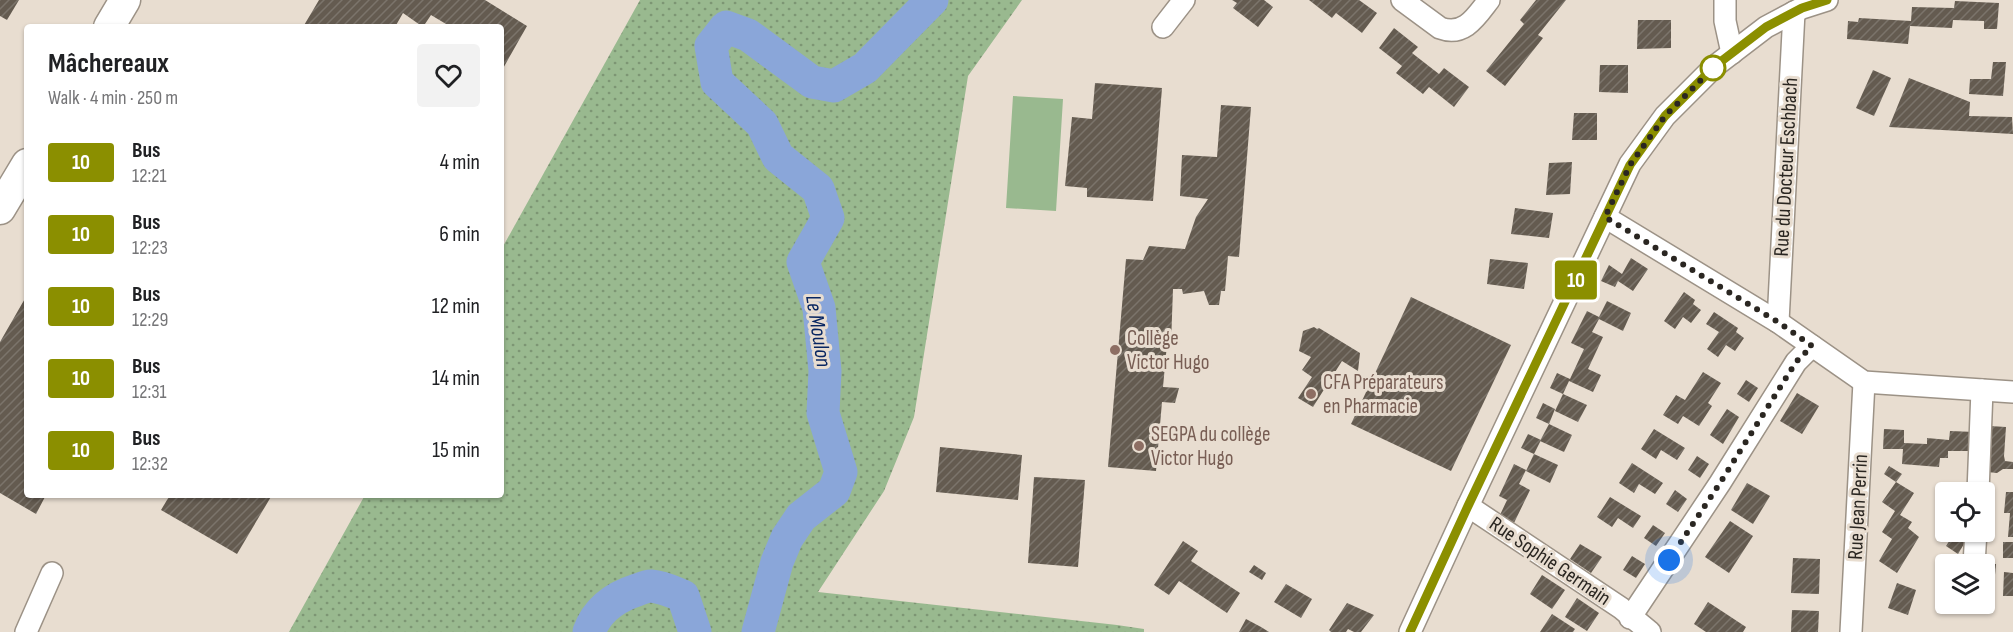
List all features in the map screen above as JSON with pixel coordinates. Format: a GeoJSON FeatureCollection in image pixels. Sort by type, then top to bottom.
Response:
{"type":"FeatureCollection","features":[{"type":"Feature","properties":{"kind":"main road"},"geometry":{"type":"LineString","coordinates":[[111,24],[125,0]]}},
{"type":"Feature","properties":{"kind":"main road"},"geometry":{"type":"LineString","coordinates":[[0,209],[24,169]]}},
{"type":"Feature","properties":{"kind":"street"},"geometry":{"type":"LineString","coordinates":[[1163,27],[1184,0]]}},
{"type":"Feature","properties":{"kind":"street"},"geometry":{"type":"LineString","coordinates":[[1402,0],[1447,31],[1464,28],[1489,0]]}},
{"type":"Feature","properties":{"kind":"street"},"geometry":{"type":"LineString","coordinates":[[1725,0],[1725,21],[1732,53]]}},
{"type":"Feature","properties":{"kind":"street"},"geometry":{"type":"LineString","coordinates":[[1414,630],[1468,506],[1630,165],[1665,116],[1715,66],[1766,27],[1794,12],[1827,0]]}},
{"type":"Feature","properties":{"kind":"street","name":"Rue du Docteur Eschbach"},"geometry":{"type":"LineString","coordinates":[[1778,322],[1794,12]]}},
{"type":"Feature","properties":{"kind":"street"},"geometry":{"type":"LineString","coordinates":[[1605,217],[1778,322],[1864,382],[2013,392]]}},
{"type":"Feature","properties":{"kind":"street"},"geometry":{"type":"LineString","coordinates":[[1630,618],[1720,483],[1796,362],[1812,346]]}},
{"type":"Feature","properties":{"kind":"street","name":"Rue Jean Perrin"},"geometry":{"type":"LineString","coordinates":[[1851,632],[1864,382]]}},
{"type":"Feature","properties":{"kind":"street"},"geometry":{"type":"LineString","coordinates":[[1978,482],[1982,390]]}},
{"type":"Feature","properties":{"kind":"street","name":"Rue Sophie Germain"},"geometry":{"type":"LineString","coordinates":[[1468,506],[1621,608],[1630,618],[1650,632]]}},
{"type":"Feature","properties":{"kind":"street"},"geometry":{"type":"LineString","coordinates":[[26,632],[52,573]]}},
{"type":"Feature","properties":{"kind":"green space"},"geometry":{"type":"Polygon","coordinates":[[[640,0],[1022,0],[968,76],[914,417],[884,491],[818,592],[1117,625],[1144,629],[1144,632],[289,632],[363,498],[504,498],[504,245],[640,0]]]}},
{"type":"Feature","properties":{"kind":"green space"},"geometry":{"type":"Polygon","coordinates":[[[1013,96],[1063,99],[1056,211],[1006,208],[1013,96]]]}},
{"type":"Feature","properties":{"kind":"building"},"geometry":{"type":"Polygon","coordinates":[[[0,0],[19,0],[7,20],[0,16],[0,0]]]}},
{"type":"Feature","properties":{"kind":"building"},"geometry":{"type":"Polygon","coordinates":[[[319,0],[485,0],[527,26],[504,67],[504,24],[446,24],[431,15],[425,24],[419,24],[403,13],[397,24],[305,24],[319,0]]]}},
{"type":"Feature","properties":{"kind":"building"},"geometry":{"type":"Polygon","coordinates":[[[1232,0],[1264,0],[1273,7],[1258,27],[1233,8],[1237,3],[1232,0]]]}},
{"type":"Feature","properties":{"kind":"building"},"geometry":{"type":"Polygon","coordinates":[[[1309,0],[1359,0],[1377,13],[1362,33],[1336,13],[1332,18],[1309,0]]]}},
{"type":"Feature","properties":{"kind":"building"},"geometry":{"type":"Polygon","coordinates":[[[1536,0],[1566,0],[1538,35],[1543,38],[1505,86],[1486,71],[1524,24],[1520,20],[1536,0]]]}},
{"type":"Feature","properties":{"kind":"building"},"geometry":{"type":"Polygon","coordinates":[[[1955,1],[1999,3],[1997,29],[1984,29],[1984,21],[1953,20],[1952,28],[1910,26],[1908,44],[1847,39],[1848,21],[1858,22],[1859,18],[1911,21],[1912,7],[1954,8],[1955,1]]]}},
{"type":"Feature","properties":{"kind":"building"},"geometry":{"type":"Polygon","coordinates":[[[1638,20],[1671,20],[1671,48],[1637,49],[1638,20]]]}},
{"type":"Feature","properties":{"kind":"building"},"geometry":{"type":"Polygon","coordinates":[[[1394,28],[1418,47],[1412,53],[1439,74],[1444,68],[1469,87],[1454,107],[1429,87],[1423,94],[1396,73],[1402,66],[1379,48],[1394,28]]]}},
{"type":"Feature","properties":{"kind":"building"},"geometry":{"type":"Polygon","coordinates":[[[1993,62],[2006,62],[2003,96],[1969,94],[1970,79],[1991,79],[1993,62]]]}},
{"type":"Feature","properties":{"kind":"building"},"geometry":{"type":"Polygon","coordinates":[[[1600,65],[1628,65],[1628,93],[1599,92],[1600,65]]]}},
{"type":"Feature","properties":{"kind":"building"},"geometry":{"type":"Polygon","coordinates":[[[1873,70],[1891,78],[1874,116],[1856,108],[1873,70]]]}},
{"type":"Feature","properties":{"kind":"building"},"geometry":{"type":"Polygon","coordinates":[[[1909,78],[1970,102],[1969,116],[2012,117],[2013,134],[1889,127],[1909,78]]]}},
{"type":"Feature","properties":{"kind":"building"},"geometry":{"type":"Polygon","coordinates":[[[1095,83],[1162,88],[1153,201],[1087,197],[1087,188],[1065,186],[1072,117],[1092,119],[1095,83]]]}},
{"type":"Feature","properties":{"kind":"building"},"geometry":{"type":"Polygon","coordinates":[[[1221,105],[1251,107],[1239,257],[1228,256],[1225,291],[1221,291],[1219,305],[1209,305],[1204,291],[1183,294],[1182,289],[1173,289],[1171,344],[1167,344],[1163,387],[1179,388],[1175,403],[1162,402],[1156,471],[1108,467],[1126,259],[1143,260],[1149,246],[1185,249],[1196,217],[1208,199],[1180,196],[1182,155],[1217,157],[1221,105]]]}},
{"type":"Feature","properties":{"kind":"building"},"geometry":{"type":"Polygon","coordinates":[[[1574,113],[1597,113],[1597,140],[1572,140],[1574,113]]]}},
{"type":"Feature","properties":{"kind":"building"},"geometry":{"type":"Polygon","coordinates":[[[1572,162],[1570,194],[1546,195],[1549,163],[1572,162]]]}},
{"type":"Feature","properties":{"kind":"building"},"geometry":{"type":"Polygon","coordinates":[[[1515,208],[1553,213],[1549,238],[1511,234],[1515,208]]]}},
{"type":"Feature","properties":{"kind":"building"},"geometry":{"type":"Polygon","coordinates":[[[1631,258],[1648,269],[1633,291],[1618,281],[1615,287],[1601,281],[1609,265],[1622,274],[1631,258]]]}},
{"type":"Feature","properties":{"kind":"building"},"geometry":{"type":"Polygon","coordinates":[[[1490,259],[1528,263],[1524,289],[1487,284],[1490,259]]]}},
{"type":"Feature","properties":{"kind":"building"},"geometry":{"type":"Polygon","coordinates":[[[1684,292],[1695,300],[1693,304],[1701,310],[1691,323],[1683,317],[1675,329],[1664,321],[1684,292]]]}},
{"type":"Feature","properties":{"kind":"building"},"geometry":{"type":"Polygon","coordinates":[[[1411,297],[1511,345],[1451,471],[1351,424],[1411,297]]]}},
{"type":"Feature","properties":{"kind":"building"},"geometry":{"type":"Polygon","coordinates":[[[24,300],[24,498],[44,498],[36,514],[0,493],[0,342],[24,300]]]}},
{"type":"Feature","properties":{"kind":"building"},"geometry":{"type":"Polygon","coordinates":[[[1607,301],[1631,313],[1623,331],[1599,319],[1592,332],[1603,337],[1588,369],[1601,375],[1593,392],[1569,381],[1563,394],[1550,388],[1557,373],[1570,379],[1584,349],[1571,343],[1587,311],[1599,317],[1607,301]]]}},
{"type":"Feature","properties":{"kind":"building"},"geometry":{"type":"Polygon","coordinates":[[[1714,312],[1738,328],[1736,332],[1744,338],[1735,351],[1726,345],[1718,357],[1707,349],[1719,332],[1706,324],[1714,312]]]}},
{"type":"Feature","properties":{"kind":"building"},"geometry":{"type":"Polygon","coordinates":[[[1314,327],[1360,353],[1358,371],[1342,361],[1313,407],[1298,398],[1312,377],[1302,370],[1311,357],[1299,351],[1303,331],[1314,327]]]}},
{"type":"Feature","properties":{"kind":"building"},"geometry":{"type":"Polygon","coordinates":[[[1703,372],[1721,383],[1708,403],[1712,406],[1699,426],[1683,416],[1678,424],[1663,415],[1676,395],[1685,400],[1703,372]]]}},
{"type":"Feature","properties":{"kind":"building"},"geometry":{"type":"Polygon","coordinates":[[[1746,380],[1758,388],[1749,402],[1737,394],[1746,380]]]}},
{"type":"Feature","properties":{"kind":"building"},"geometry":{"type":"Polygon","coordinates":[[[1797,393],[1819,406],[1802,434],[1780,421],[1797,393]]]}},
{"type":"Feature","properties":{"kind":"building"},"geometry":{"type":"Polygon","coordinates":[[[1563,394],[1587,405],[1578,422],[1555,411],[1563,394]]]}},
{"type":"Feature","properties":{"kind":"building"},"geometry":{"type":"Polygon","coordinates":[[[1543,403],[1555,409],[1549,424],[1536,418],[1543,403]]]}},
{"type":"Feature","properties":{"kind":"building"},"geometry":{"type":"Polygon","coordinates":[[[1727,409],[1739,417],[1723,444],[1710,435],[1727,409]]]}},
{"type":"Feature","properties":{"kind":"building"},"geometry":{"type":"Polygon","coordinates":[[[1549,424],[1572,435],[1564,452],[1540,441],[1549,424]]]}},
{"type":"Feature","properties":{"kind":"building"},"geometry":{"type":"Polygon","coordinates":[[[1990,426],[2006,427],[2004,456],[2005,461],[2013,462],[2013,469],[2003,469],[1997,473],[1987,472],[1990,426]]]}},
{"type":"Feature","properties":{"kind":"building"},"geometry":{"type":"Polygon","coordinates":[[[1654,429],[1685,448],[1677,460],[1661,450],[1656,459],[1641,449],[1654,429]]]}},
{"type":"Feature","properties":{"kind":"building"},"geometry":{"type":"Polygon","coordinates":[[[1884,429],[1904,430],[1904,443],[1927,444],[1927,438],[1949,440],[1950,431],[1975,432],[1973,451],[1948,451],[1948,458],[1940,458],[1939,467],[1902,464],[1903,449],[1883,449],[1884,429]]]}},
{"type":"Feature","properties":{"kind":"building"},"geometry":{"type":"Polygon","coordinates":[[[1528,434],[1541,440],[1534,454],[1521,448],[1528,434]]]}},
{"type":"Feature","properties":{"kind":"building"},"geometry":{"type":"Polygon","coordinates":[[[940,447],[1022,455],[1018,500],[936,492],[940,447]]]}},
{"type":"Feature","properties":{"kind":"building"},"geometry":{"type":"Polygon","coordinates":[[[1534,454],[1558,465],[1550,483],[1526,471],[1534,454]]]}},
{"type":"Feature","properties":{"kind":"building"},"geometry":{"type":"Polygon","coordinates":[[[1697,456],[1709,464],[1700,478],[1688,470],[1697,456]]]}},
{"type":"Feature","properties":{"kind":"building"},"geometry":{"type":"Polygon","coordinates":[[[1632,463],[1663,483],[1655,494],[1639,484],[1634,493],[1619,483],[1632,463]]]}},
{"type":"Feature","properties":{"kind":"building"},"geometry":{"type":"Polygon","coordinates":[[[1514,464],[1526,470],[1519,484],[1530,490],[1514,523],[1500,515],[1507,500],[1499,496],[1514,464]]]}},
{"type":"Feature","properties":{"kind":"building"},"geometry":{"type":"Polygon","coordinates":[[[1889,466],[1902,474],[1896,482],[1884,474],[1889,466]]]}},
{"type":"Feature","properties":{"kind":"building"},"geometry":{"type":"Polygon","coordinates":[[[1034,477],[1085,480],[1078,567],[1028,563],[1034,477]]]}},
{"type":"Feature","properties":{"kind":"building"},"geometry":{"type":"Polygon","coordinates":[[[1896,482],[1914,493],[1900,515],[1912,522],[1908,528],[1919,537],[1897,573],[1879,561],[1892,539],[1882,532],[1895,511],[1882,502],[1896,482]]]}},
{"type":"Feature","properties":{"kind":"building"},"geometry":{"type":"Polygon","coordinates":[[[1747,483],[1770,496],[1753,524],[1731,510],[1747,483]]]}},
{"type":"Feature","properties":{"kind":"building"},"geometry":{"type":"Polygon","coordinates":[[[1675,490],[1687,499],[1678,512],[1666,504],[1675,490]]]}},
{"type":"Feature","properties":{"kind":"building"},"geometry":{"type":"Polygon","coordinates":[[[2006,492],[2013,492],[2013,537],[2008,537],[2010,513],[2004,513],[2006,492]]]}},
{"type":"Feature","properties":{"kind":"building"},"geometry":{"type":"Polygon","coordinates":[[[1610,497],[1641,516],[1633,528],[1618,518],[1612,527],[1597,517],[1610,497]]]}},
{"type":"Feature","properties":{"kind":"building"},"geometry":{"type":"Polygon","coordinates":[[[168,498],[270,498],[237,554],[161,510],[168,498]]]}},
{"type":"Feature","properties":{"kind":"building"},"geometry":{"type":"Polygon","coordinates":[[[1730,521],[1753,536],[1729,573],[1705,557],[1730,521]]]}},
{"type":"Feature","properties":{"kind":"building"},"geometry":{"type":"Polygon","coordinates":[[[1653,525],[1665,533],[1656,546],[1644,538],[1653,525]]]}},
{"type":"Feature","properties":{"kind":"building"},"geometry":{"type":"Polygon","coordinates":[[[1183,541],[1198,551],[1191,561],[1240,593],[1227,613],[1179,581],[1169,595],[1154,585],[1183,541]]]}},
{"type":"Feature","properties":{"kind":"building"},"geometry":{"type":"Polygon","coordinates":[[[1949,542],[1965,542],[1958,554],[1946,546],[1949,542]]]}},
{"type":"Feature","properties":{"kind":"building"},"geometry":{"type":"Polygon","coordinates":[[[2003,542],[2013,542],[2013,558],[2003,558],[2003,542]]]}},
{"type":"Feature","properties":{"kind":"building"},"geometry":{"type":"Polygon","coordinates":[[[1580,544],[1602,557],[1591,573],[1570,559],[1580,544]]]}},
{"type":"Feature","properties":{"kind":"building"},"geometry":{"type":"Polygon","coordinates":[[[1632,556],[1645,564],[1636,578],[1623,570],[1632,556]]]}},
{"type":"Feature","properties":{"kind":"building"},"geometry":{"type":"Polygon","coordinates":[[[1793,558],[1820,559],[1819,594],[1791,593],[1793,558]]]}},
{"type":"Feature","properties":{"kind":"building"},"geometry":{"type":"Polygon","coordinates":[[[1254,565],[1266,573],[1262,580],[1249,572],[1254,565]]]}},
{"type":"Feature","properties":{"kind":"building"},"geometry":{"type":"Polygon","coordinates":[[[2004,572],[2013,573],[2013,596],[2003,596],[2004,572]]]}},
{"type":"Feature","properties":{"kind":"building"},"geometry":{"type":"Polygon","coordinates":[[[1542,575],[1565,590],[1552,609],[1530,594],[1542,575]]]}},
{"type":"Feature","properties":{"kind":"building"},"geometry":{"type":"Polygon","coordinates":[[[1897,583],[1916,590],[1908,615],[1888,608],[1897,583]]]}},
{"type":"Feature","properties":{"kind":"building"},"geometry":{"type":"Polygon","coordinates":[[[1286,584],[1312,599],[1301,618],[1274,602],[1286,584]]]}},
{"type":"Feature","properties":{"kind":"building"},"geometry":{"type":"Polygon","coordinates":[[[1577,598],[1599,613],[1587,631],[1565,617],[1577,598]]]}},
{"type":"Feature","properties":{"kind":"building"},"geometry":{"type":"Polygon","coordinates":[[[1708,602],[1746,627],[1743,632],[1706,632],[1694,624],[1708,602]]]}},
{"type":"Feature","properties":{"kind":"building"},"geometry":{"type":"Polygon","coordinates":[[[1347,603],[1374,615],[1361,632],[1348,629],[1346,632],[1331,632],[1329,630],[1347,603]]]}},
{"type":"Feature","properties":{"kind":"building"},"geometry":{"type":"Polygon","coordinates":[[[1792,610],[1819,611],[1818,632],[1791,632],[1792,610]]]}},
{"type":"Feature","properties":{"kind":"building"},"geometry":{"type":"Polygon","coordinates":[[[1552,614],[1575,629],[1573,632],[1540,632],[1552,614]]]}},
{"type":"Feature","properties":{"kind":"building"},"geometry":{"type":"Polygon","coordinates":[[[1246,619],[1261,627],[1269,632],[1239,632],[1246,619]]]}},
{"type":"Feature","properties":{"kind":"waterway","name":"Le Moulon"},"geometry":{"type":"LineString","coordinates":[[758,632],[777,562],[787,538],[801,517],[834,491],[841,472],[823,413],[825,371],[819,308],[803,262],[828,218],[818,189],[778,157],[762,124],[717,82],[711,46],[726,27],[748,35],[812,82],[834,86],[865,68],[932,0]]}},
{"type":"Feature","properties":{"kind":"waterway","name":"Le Moulon"},"geometry":{"type":"LineString","coordinates":[[589,632],[592,624],[608,605],[629,593],[651,586],[683,596],[695,632]]}},
{"type":"Feature","properties":{"kind":"bus line","name":"10"},"geometry":{"type":"LineString","coordinates":[[1410,632],[1630,165],[1665,116],[1715,66],[1766,27],[1802,8],[1827,0]]}},
{"type":"Feature","properties":{"kind":"place","name":"Collège Victor Hugo"},"geometry":{"type":"Point","coordinates":[1115,350]}},
{"type":"Feature","properties":{"kind":"place","name":"CFA Préparateurs en Pharmacie"},"geometry":{"type":"Point","coordinates":[1311,394]}},
{"type":"Feature","properties":{"kind":"place","name":"SEGPA du collège Victor Hugo"},"geometry":{"type":"Point","coordinates":[1139,446]}},
{"type":"Feature","properties":{"kind":"route"},"geometry":{"type":"LineString","coordinates":[[1669,560],[1796,362],[1812,346],[1778,322],[1605,217],[1630,165],[1665,116],[1715,66],[1713,68]]}}]}
